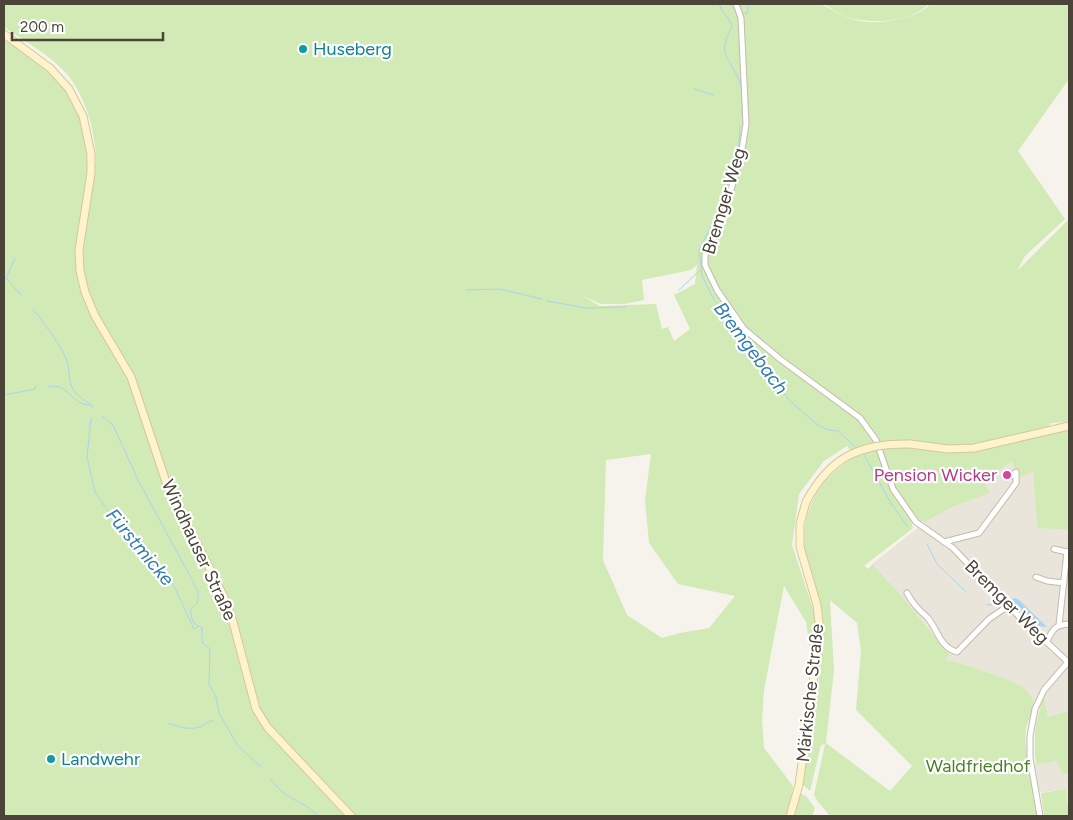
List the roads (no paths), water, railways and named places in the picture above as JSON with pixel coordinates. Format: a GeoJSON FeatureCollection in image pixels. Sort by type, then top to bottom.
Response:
{"type":"FeatureCollection","features":[{"type":"Feature","properties":{"kind":"main road","name":"Windhauser Straße"},"geometry":{"type":"LineString","coordinates":[[4,34],[38,57],[60,78],[77,101],[85,121],[92,154],[91,173],[79,250],[84,292],[95,316],[131,377],[166,482],[224,598],[233,622],[256,709],[268,728],[351,816]]}},
{"type":"Feature","properties":{"kind":"main road","name":"Märkische Straße"},"geometry":{"type":"LineString","coordinates":[[790,816],[799,785],[820,632],[817,605],[800,547],[800,524],[806,502],[824,474],[844,457],[874,446],[910,444],[948,449],[974,448],[1069,426]]}},
{"type":"Feature","properties":{"kind":"street","name":"Bremger Weg"},"geometry":{"type":"LineString","coordinates":[[736,4],[741,18],[746,124],[740,156],[725,210],[706,248],[706,265],[716,290],[744,329],[780,359],[860,418],[869,427],[883,455],[893,488],[916,522],[953,548],[1006,603],[1069,662]]}},
{"type":"Feature","properties":{"kind":"street","name":"Bremger Weg"},"geometry":{"type":"LineString","coordinates":[[944,542],[979,533],[1016,483],[1016,472],[1011,476]]}},
{"type":"Feature","properties":{"kind":"street"},"geometry":{"type":"LineString","coordinates":[[1054,549],[1068,552],[1059,624]]}},
{"type":"Feature","properties":{"kind":"street"},"geometry":{"type":"LineString","coordinates":[[1036,577],[1047,581],[1064,583]]}},
{"type":"Feature","properties":{"kind":"street"},"geometry":{"type":"LineString","coordinates":[[907,593],[915,608],[928,618],[949,650],[957,652],[1006,603]]}},
{"type":"Feature","properties":{"kind":"street"},"geometry":{"type":"LineString","coordinates":[[1047,641],[1053,628],[1059,624],[1069,624]]}},
{"type":"Feature","properties":{"kind":"street"},"geometry":{"type":"LineString","coordinates":[[1040,816],[1037,786],[1032,771],[1030,736],[1035,709],[1044,690],[1069,662]]}},
{"type":"Feature","properties":{"kind":"water"},"geometry":{"type":"Polygon","coordinates":[[[1015,598],[1047,627],[1039,626],[1008,600],[1015,598]]]}},
{"type":"Feature","properties":{"kind":"waterway","name":"Bremgebach"},"geometry":{"type":"LineString","coordinates":[[719,4],[732,27],[727,37],[725,50],[726,56],[740,84],[742,115]]}},
{"type":"Feature","properties":{"kind":"waterway"},"geometry":{"type":"LineString","coordinates":[[743,14],[747,13],[749,4]]}},
{"type":"Feature","properties":{"kind":"waterway"},"geometry":{"type":"LineString","coordinates":[[694,89],[714,95]]}},
{"type":"Feature","properties":{"kind":"waterway","name":"Bremgebach"},"geometry":{"type":"LineString","coordinates":[[740,127],[739,143],[723,203],[699,250],[702,276],[713,298],[790,401],[818,425],[828,430],[838,431],[858,449]]}},
{"type":"Feature","properties":{"kind":"waterway"},"geometry":{"type":"LineString","coordinates":[[15,258],[6,278],[21,295]]}},
{"type":"Feature","properties":{"kind":"waterway"},"geometry":{"type":"LineString","coordinates":[[679,290],[700,270]]}},
{"type":"Feature","properties":{"kind":"waterway"},"geometry":{"type":"LineString","coordinates":[[466,290],[500,289],[542,299]]}},
{"type":"Feature","properties":{"kind":"waterway"},"geometry":{"type":"LineString","coordinates":[[547,301],[586,308],[626,307]]}},
{"type":"Feature","properties":{"kind":"waterway","name":"Fürstmicke"},"geometry":{"type":"LineString","coordinates":[[33,309],[64,354],[69,370],[70,382],[75,393],[92,405],[92,408]]}},
{"type":"Feature","properties":{"kind":"waterway"},"geometry":{"type":"LineString","coordinates":[[4,395],[35,389],[36,386]]}},
{"type":"Feature","properties":{"kind":"waterway"},"geometry":{"type":"LineString","coordinates":[[48,387],[55,386],[61,388],[84,405],[90,405]]}},
{"type":"Feature","properties":{"kind":"waterway"},"geometry":{"type":"LineString","coordinates":[[102,416],[113,425],[138,480],[198,591],[198,602],[190,610],[193,622],[198,626]]}},
{"type":"Feature","properties":{"kind":"waterway","name":"Fürstmicke"},"geometry":{"type":"LineString","coordinates":[[91,418],[87,457],[95,492],[108,511],[116,516],[141,553],[162,570],[174,586],[194,629],[199,626],[202,628],[202,642],[210,649],[209,684],[216,697],[219,713],[238,746],[261,767]]}},
{"type":"Feature","properties":{"kind":"waterway","name":"Bremgebach"},"geometry":{"type":"LineString","coordinates":[[863,453],[892,505],[908,527]]}},
{"type":"Feature","properties":{"kind":"waterway","name":"Bremgebach"},"geometry":{"type":"LineString","coordinates":[[927,544],[937,564],[965,591]]}},
{"type":"Feature","properties":{"kind":"waterway","name":"Bremgebach"},"geometry":{"type":"LineString","coordinates":[[987,605],[1004,604]]}},
{"type":"Feature","properties":{"kind":"waterway"},"geometry":{"type":"LineString","coordinates":[[168,723],[194,728],[213,721]]}},
{"type":"Feature","properties":{"kind":"waterway"},"geometry":{"type":"LineString","coordinates":[[271,779],[287,795],[312,810],[318,816]]}},
{"type":"Feature","properties":{"kind":"place","name":"Huseberg"},"geometry":{"type":"Point","coordinates":[303,49]}},
{"type":"Feature","properties":{"kind":"place","name":"Pension Wicker"},"geometry":{"type":"Point","coordinates":[1007,475]}},
{"type":"Feature","properties":{"kind":"place","name":"Landwehr"},"geometry":{"type":"Point","coordinates":[51,759]}},
{"type":"Feature","properties":{"kind":"park label","name":"Waldfriedhof"},"geometry":{"type":"Point","coordinates":[978,766]}}]}
